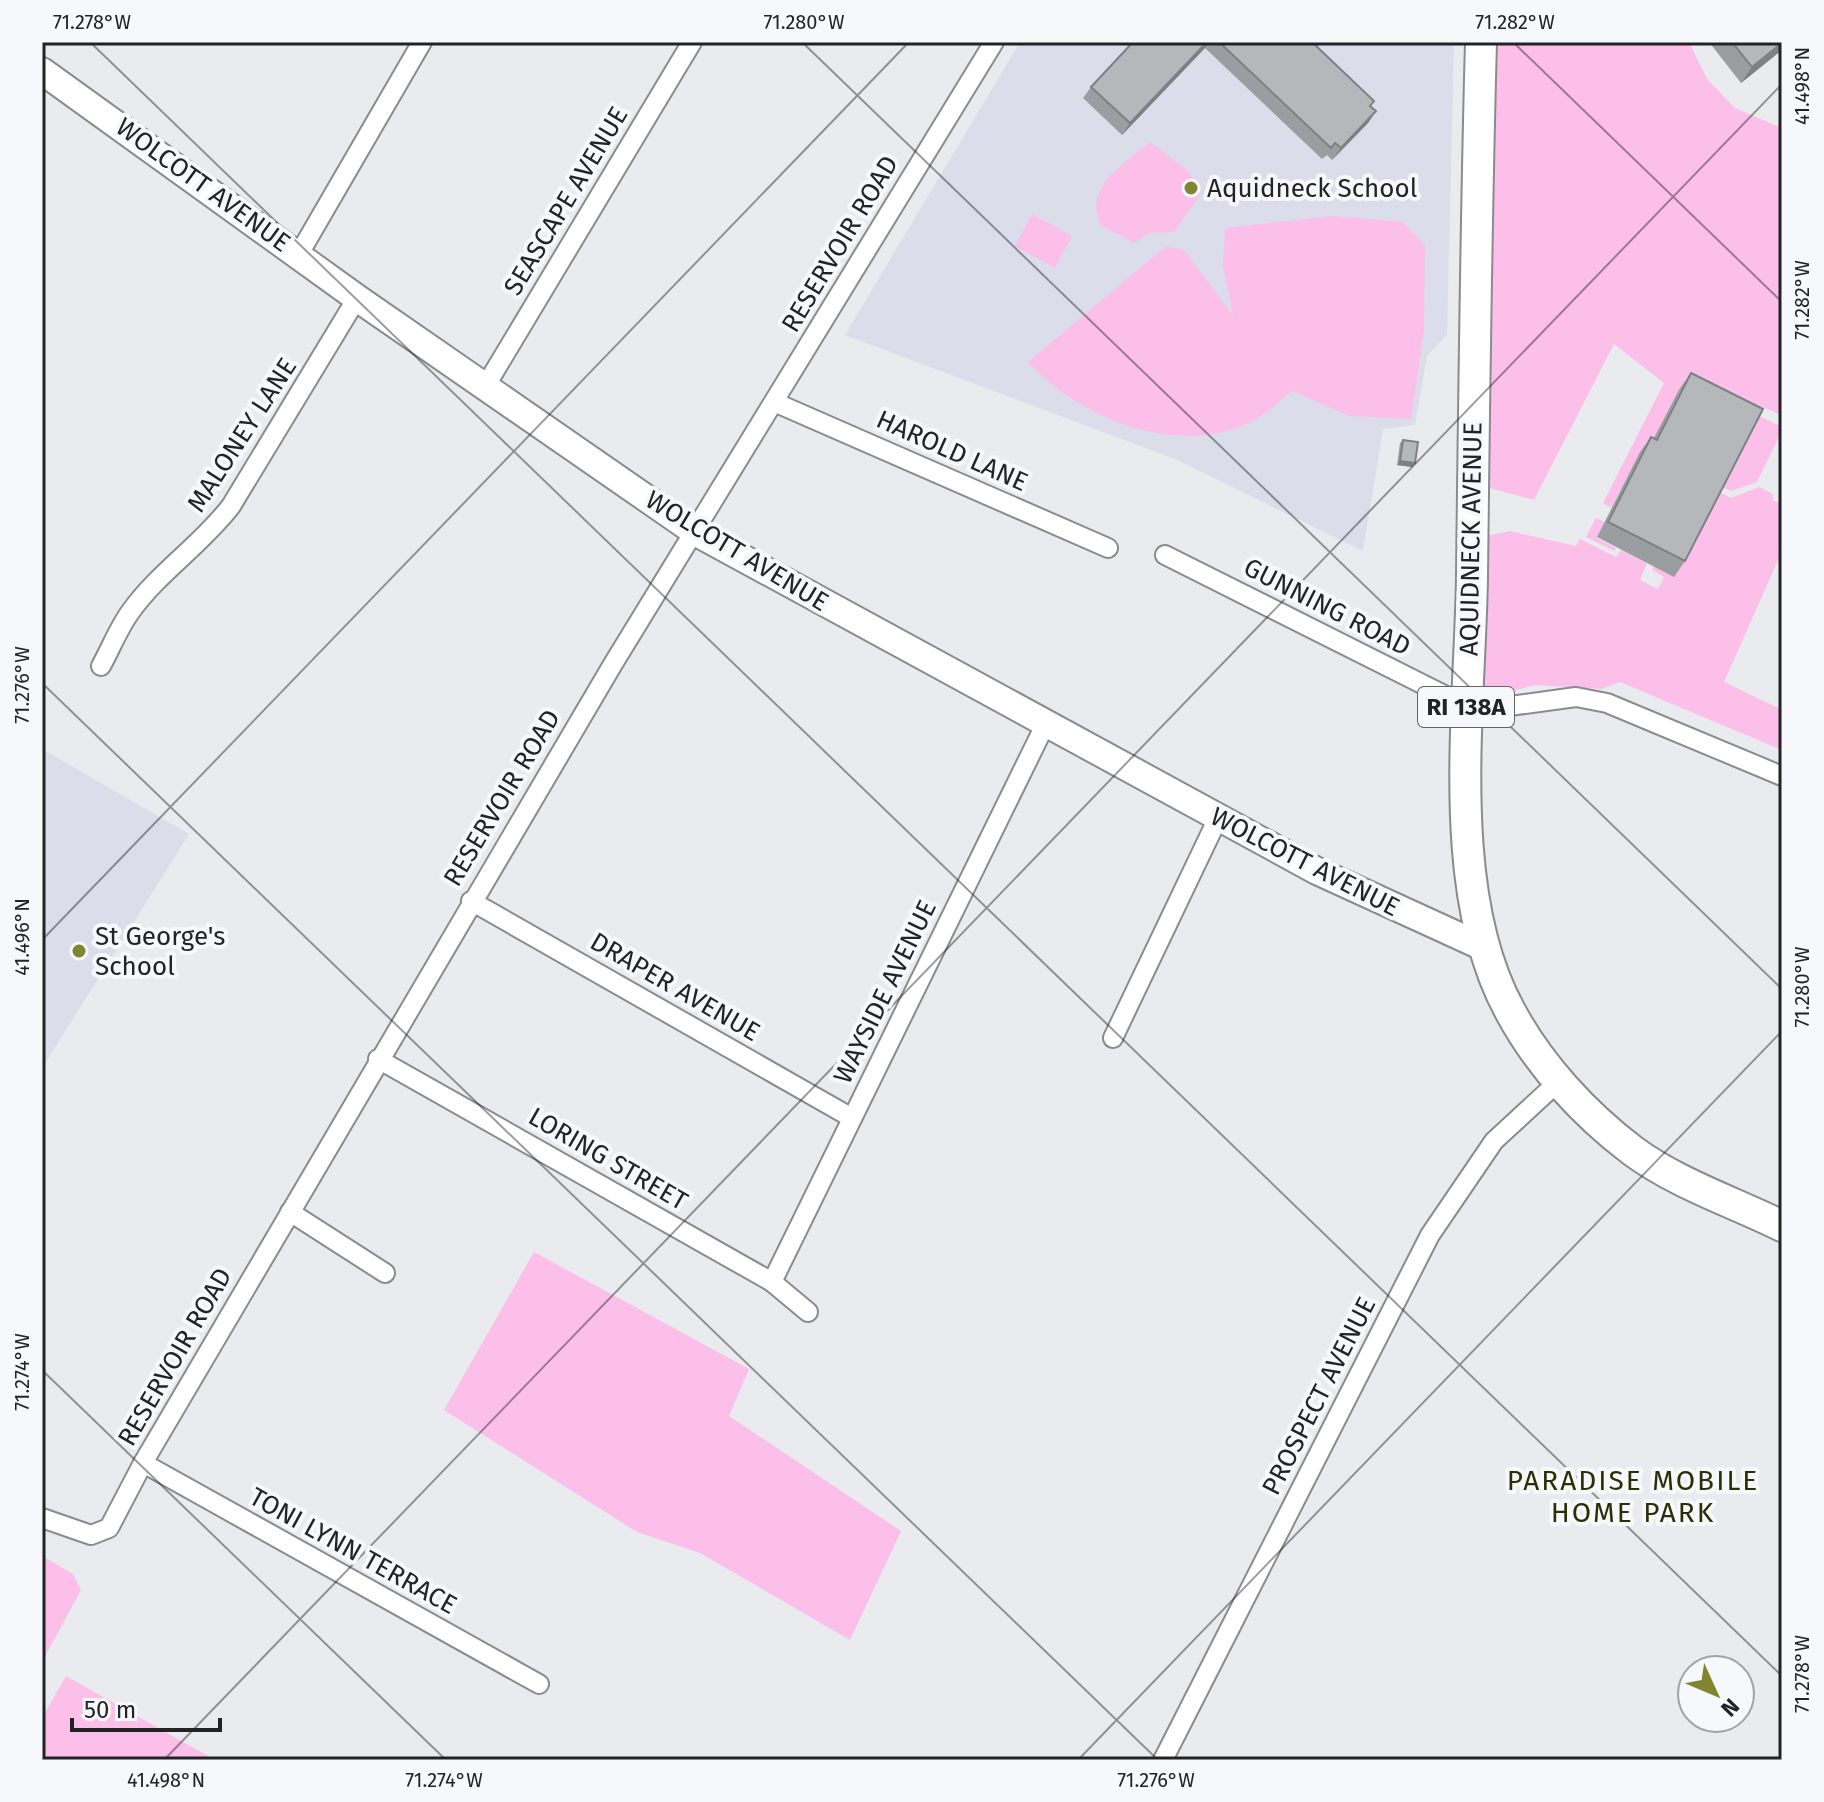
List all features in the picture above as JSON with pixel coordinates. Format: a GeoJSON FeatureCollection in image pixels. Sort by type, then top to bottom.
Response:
{"type":"FeatureCollection","features":[{"type":"Feature","properties":{"kind":"main road","name":"AQUIDNECK AVENUE"},"geometry":{"type":"LineString","coordinates":[[1481,42],[1466,706],[1469,881],[1483,947],[1510,1012],[1558,1082],[1633,1151],[1782,1226]]}},
{"type":"Feature","properties":{"kind":"street"},"geometry":{"type":"LineString","coordinates":[[299,254],[422,42]]}},
{"type":"Feature","properties":{"kind":"street","name":"SEASCAPE AVENUE"},"geometry":{"type":"LineString","coordinates":[[485,387],[692,42]]}},
{"type":"Feature","properties":{"kind":"street","name":"RESERVOIR ROAD"},"geometry":{"type":"LineString","coordinates":[[42,1518],[62,1528],[98,1535],[109,1528],[143,1463],[471,901],[994,42]]}},
{"type":"Feature","properties":{"kind":"street","name":"WOLCOTT AVENUE"},"geometry":{"type":"LineString","coordinates":[[42,71],[357,298],[695,532],[1317,871],[1483,947]]}},
{"type":"Feature","properties":{"kind":"street","name":"MALONEY LANE"},"geometry":{"type":"LineString","coordinates":[[101,666],[131,611],[155,582],[206,537],[231,506],[357,298]]}},
{"type":"Feature","properties":{"kind":"street","name":"HAROLD LANE"},"geometry":{"type":"LineString","coordinates":[[774,402],[1108,548]]}},
{"type":"Feature","properties":{"kind":"street","name":"GUNNING ROAD"},"geometry":{"type":"LineString","coordinates":[[1165,555],[1466,706]]}},
{"type":"Feature","properties":{"kind":"street"},"geometry":{"type":"LineString","coordinates":[[1466,706],[1495,708],[1576,697],[1607,703],[1782,776]]}},
{"type":"Feature","properties":{"kind":"street","name":"WAYSIDE AVENUE"},"geometry":{"type":"LineString","coordinates":[[772,1282],[1045,725]]}},
{"type":"Feature","properties":{"kind":"street"},"geometry":{"type":"LineString","coordinates":[[1113,1038],[1218,818]]}},
{"type":"Feature","properties":{"kind":"street","name":"DRAPER AVENUE"},"geometry":{"type":"LineString","coordinates":[[471,901],[852,1118]]}},
{"type":"Feature","properties":{"kind":"street","name":"LORING STREET"},"geometry":{"type":"LineString","coordinates":[[378,1059],[772,1282],[808,1312]]}},
{"type":"Feature","properties":{"kind":"street","name":"PROSPECT AVENUE"},"geometry":{"type":"LineString","coordinates":[[1163,1760],[1430,1235],[1494,1141],[1558,1082]]}},
{"type":"Feature","properties":{"kind":"street"},"geometry":{"type":"LineString","coordinates":[[290,1212],[385,1273]]}},
{"type":"Feature","properties":{"kind":"street","name":"TONI LYNN TERRACE"},"geometry":{"type":"LineString","coordinates":[[143,1463],[539,1684]]}},
{"type":"Feature","properties":{"kind":"shaded area","name":"Aquidneck School"},"geometry":{"type":"Polygon","coordinates":[[[1020,42],[1454,42],[1447,335],[1427,356],[1415,425],[1383,429],[1363,551],[1175,459],[845,335],[1020,42]]]}},
{"type":"Feature","properties":{"kind":"shaded area"},"geometry":{"type":"Polygon","coordinates":[[[1494,42],[1689,42],[1707,79],[1735,108],[1782,128],[1782,415],[1706,384],[1649,457],[1640,453],[1611,508],[1603,503],[1664,383],[1614,344],[1534,500],[1486,487],[1494,42]]]}},
{"type":"Feature","properties":{"kind":"shaded area"},"geometry":{"type":"Polygon","coordinates":[[[1150,142],[1188,171],[1200,190],[1174,232],[1149,233],[1134,243],[1101,225],[1097,199],[1118,168],[1150,142]]]}},
{"type":"Feature","properties":{"kind":"shaded area"},"geometry":{"type":"Polygon","coordinates":[[[1032,214],[1072,236],[1055,268],[1015,246],[1032,214]]]}},
{"type":"Feature","properties":{"kind":"shaded area"},"geometry":{"type":"Polygon","coordinates":[[[1332,216],[1403,222],[1425,246],[1424,330],[1411,419],[1349,416],[1292,391],[1258,418],[1224,432],[1194,436],[1163,434],[1102,416],[1074,401],[1028,362],[1165,247],[1183,249],[1233,315],[1223,267],[1225,228],[1332,216]]]}},
{"type":"Feature","properties":{"kind":"shaded area"},"geometry":{"type":"Polygon","coordinates":[[[1745,409],[1782,427],[1782,431],[1757,482],[1731,491],[1720,486],[1745,409]]]}},
{"type":"Feature","properties":{"kind":"shaded area"},"geometry":{"type":"Polygon","coordinates":[[[1759,487],[1773,494],[1773,501],[1782,503],[1782,551],[1724,682],[1782,710],[1782,750],[1620,682],[1601,689],[1535,685],[1494,696],[1480,687],[1485,536],[1510,531],[1576,546],[1580,539],[1616,557],[1621,550],[1647,563],[1640,580],[1658,589],[1664,577],[1652,570],[1654,566],[1674,576],[1718,491],[1731,498],[1759,487]]]}},
{"type":"Feature","properties":{"kind":"shaded area"},"geometry":{"type":"Polygon","coordinates":[[[1596,518],[1604,522],[1597,538],[1616,548],[1614,551],[1586,537],[1596,518]]]}},
{"type":"Feature","properties":{"kind":"shaded area","name":"St George's School"},"geometry":{"type":"Polygon","coordinates":[[[42,749],[189,834],[42,1068],[42,749]]]}},
{"type":"Feature","properties":{"kind":"shaded area"},"geometry":{"type":"Polygon","coordinates":[[[534,1252],[749,1369],[729,1416],[901,1531],[850,1640],[700,1553],[637,1532],[444,1410],[534,1252]]]}},
{"type":"Feature","properties":{"kind":"shaded area"},"geometry":{"type":"Polygon","coordinates":[[[42,1556],[73,1574],[81,1590],[42,1662],[42,1556]]]}},
{"type":"Feature","properties":{"kind":"shaded area"},"geometry":{"type":"Polygon","coordinates":[[[66,1676],[215,1760],[42,1760],[42,1718],[66,1676]]]}},
{"type":"Feature","properties":{"kind":"building"},"geometry":{"type":"Polygon","coordinates":[[[1133,42],[1207,42],[1130,123],[1091,87],[1133,42]]]}},
{"type":"Feature","properties":{"kind":"building"},"geometry":{"type":"Polygon","coordinates":[[[1219,42],[1312,42],[1374,101],[1370,106],[1376,111],[1341,148],[1335,143],[1331,148],[1219,42]]]}},
{"type":"Feature","properties":{"kind":"building"},"geometry":{"type":"Polygon","coordinates":[[[1732,42],[1782,42],[1782,43],[1752,67],[1732,42]]]}},
{"type":"Feature","properties":{"kind":"building"},"geometry":{"type":"Polygon","coordinates":[[[1691,373],[1763,409],[1685,561],[1608,522],[1651,437],[1657,440],[1691,373]]]}},
{"type":"Feature","properties":{"kind":"building"},"geometry":{"type":"Polygon","coordinates":[[[1403,440],[1418,442],[1415,463],[1400,461],[1403,440]]]}},
{"type":"Feature","properties":{"kind":"place","name":"Aquidneck School"},"geometry":{"type":"Point","coordinates":[1191,188]}},
{"type":"Feature","properties":{"kind":"place","name":"St George's School"},"geometry":{"type":"Point","coordinates":[79,951]}},
{"type":"Feature","properties":{"kind":"district","name":"PARADISE MOBILE HOME PARK"},"geometry":{"type":"Point","coordinates":[1633,1496]}}]}
